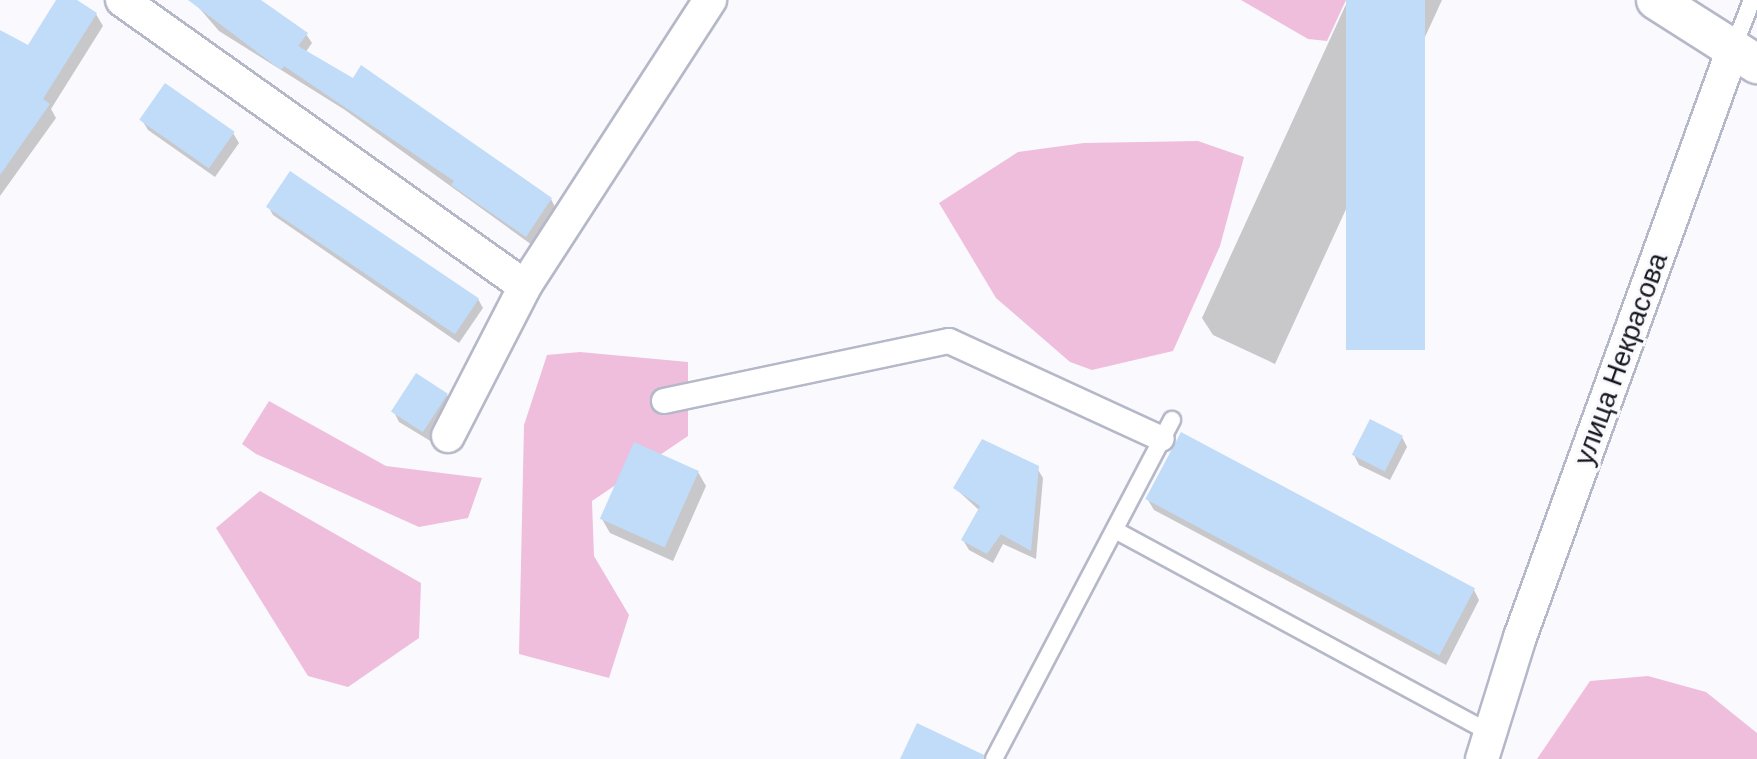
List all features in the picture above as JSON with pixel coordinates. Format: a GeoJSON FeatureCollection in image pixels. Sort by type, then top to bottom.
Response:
{"type":"FeatureCollection","features":[{"type":"Feature","properties":{"kind":"street"},"geometry":{"type":"LineString","coordinates":[[122,0],[525,286]]}},
{"type":"Feature","properties":{"kind":"street"},"geometry":{"type":"LineString","coordinates":[[448,436],[525,286],[710,0]]}},
{"type":"Feature","properties":{"kind":"street"},"geometry":{"type":"LineString","coordinates":[[1656,0],[1746,55]]}},
{"type":"Feature","properties":{"kind":"street","name":"улица Некрасова"},"geometry":{"type":"LineString","coordinates":[[1486,746],[1746,55]]}},
{"type":"Feature","properties":{"kind":"street"},"geometry":{"type":"LineString","coordinates":[[664,401],[949,341],[1167,430]]}},
{"type":"Feature","properties":{"kind":"lane"},"geometry":{"type":"LineString","coordinates":[[1746,55],[1752,0]]}},
{"type":"Feature","properties":{"kind":"lane"},"geometry":{"type":"LineString","coordinates":[[994,759],[1167,430]]}},
{"type":"Feature","properties":{"kind":"lane"},"geometry":{"type":"LineString","coordinates":[[1115,530],[1486,746]]}},
{"type":"Feature","properties":{"kind":"shaded area"},"geometry":{"type":"Polygon","coordinates":[[[1241,0],[1346,0],[1327,41],[1308,39],[1241,0]]]}},
{"type":"Feature","properties":{"kind":"shaded area"},"geometry":{"type":"Polygon","coordinates":[[[1198,141],[1244,157],[1220,246],[1173,351],[1092,370],[1070,362],[996,298],[939,203],[1018,152],[1084,143],[1198,141]]]}},
{"type":"Feature","properties":{"kind":"shaded area"},"geometry":{"type":"Polygon","coordinates":[[[580,352],[688,362],[688,436],[592,501],[594,556],[629,615],[609,678],[519,654],[524,425],[547,355],[580,352]]]}},
{"type":"Feature","properties":{"kind":"shaded area"},"geometry":{"type":"Polygon","coordinates":[[[269,401],[386,466],[482,478],[468,518],[419,527],[256,454],[242,444],[269,401]]]}},
{"type":"Feature","properties":{"kind":"shaded area"},"geometry":{"type":"Polygon","coordinates":[[[260,491],[421,583],[419,638],[348,687],[308,676],[216,528],[260,491]]]}},
{"type":"Feature","properties":{"kind":"shaded area"},"geometry":{"type":"Polygon","coordinates":[[[1648,676],[1706,692],[1757,733],[1757,759],[1537,759],[1590,681],[1648,676]]]}},
{"type":"Feature","properties":{"kind":"building"},"geometry":{"type":"Polygon","coordinates":[[[56,0],[77,0],[97,13],[43,99],[50,104],[0,175],[0,30],[28,45],[56,0]]]}},
{"type":"Feature","properties":{"kind":"building"},"geometry":{"type":"Polygon","coordinates":[[[188,0],[261,0],[308,33],[298,46],[353,78],[361,65],[552,198],[526,237],[451,185],[454,181],[284,66],[281,70],[188,0]]]}},
{"type":"Feature","properties":{"kind":"building"},"geometry":{"type":"Polygon","coordinates":[[[1346,0],[1425,0],[1425,350],[1346,350],[1346,0]]]}},
{"type":"Feature","properties":{"kind":"building"},"geometry":{"type":"Polygon","coordinates":[[[165,83],[235,132],[209,169],[139,120],[165,83]]]}},
{"type":"Feature","properties":{"kind":"building"},"geometry":{"type":"Polygon","coordinates":[[[290,171],[479,298],[455,334],[266,207],[290,171]]]}},
{"type":"Feature","properties":{"kind":"building"},"geometry":{"type":"Polygon","coordinates":[[[416,373],[448,394],[423,432],[391,412],[416,373]]]}},
{"type":"Feature","properties":{"kind":"building"},"geometry":{"type":"Polygon","coordinates":[[[1370,419],[1403,436],[1385,471],[1352,455],[1370,419]]]}},
{"type":"Feature","properties":{"kind":"building"},"geometry":{"type":"Polygon","coordinates":[[[1181,432],[1475,588],[1439,655],[1145,499],[1181,432]]]}},
{"type":"Feature","properties":{"kind":"building"},"geometry":{"type":"Polygon","coordinates":[[[982,439],[1039,466],[1031,551],[1001,534],[987,554],[961,540],[980,506],[953,488],[982,439]]]}},
{"type":"Feature","properties":{"kind":"building"},"geometry":{"type":"Polygon","coordinates":[[[634,442],[699,471],[665,548],[600,519],[634,442]]]}},
{"type":"Feature","properties":{"kind":"building"},"geometry":{"type":"Polygon","coordinates":[[[917,723],[984,755],[983,759],[900,759],[917,723]]]}}]}
